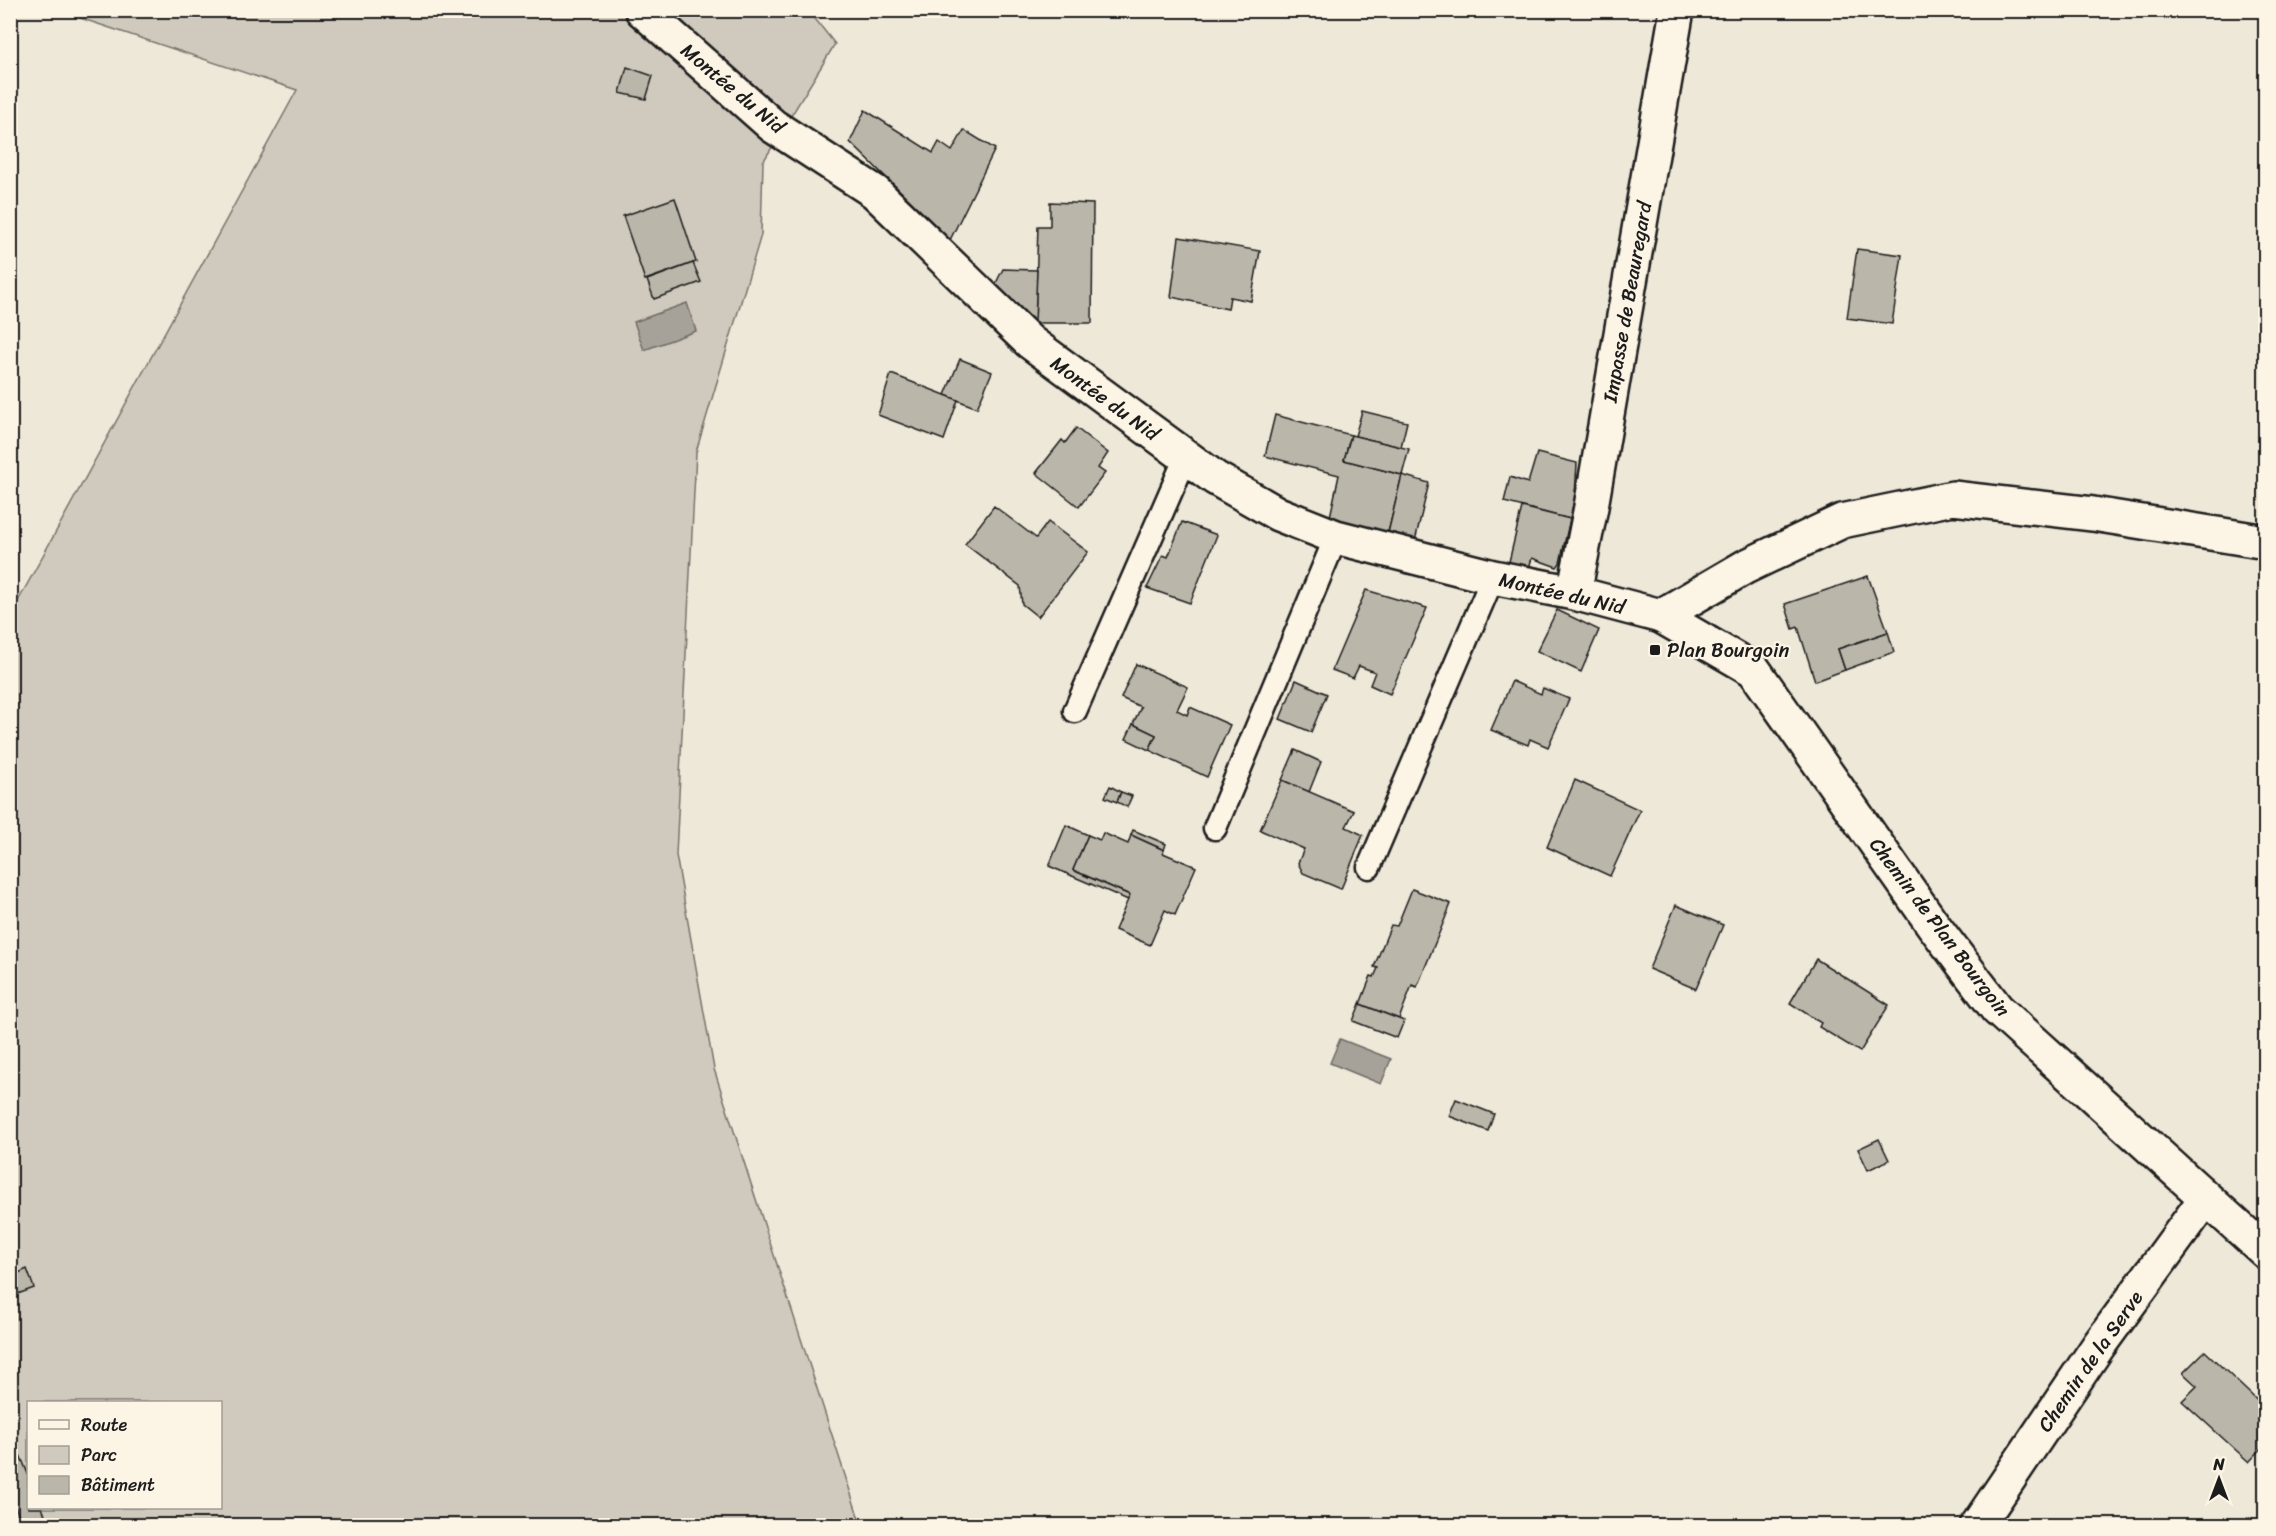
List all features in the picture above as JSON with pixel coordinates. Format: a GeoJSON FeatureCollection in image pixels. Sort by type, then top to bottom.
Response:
{"type":"FeatureCollection","features":[{"type":"Feature","properties":{"kind":"street","name":"Montée du Nid"},"geometry":{"type":"LineString","coordinates":[[642,10],[773,126],[875,192],[1030,342],[1215,478],[1278,514],[1336,537],[1661,616]]}},
{"type":"Feature","properties":{"kind":"street","name":"Impasse de Beauregard"},"geometry":{"type":"LineString","coordinates":[[1574,593],[1592,507],[1677,10]]}},
{"type":"Feature","properties":{"kind":"street"},"geometry":{"type":"LineString","coordinates":[[1661,616],[1745,567],[1842,521],[1953,498],[2093,514],[2265,542]]}},
{"type":"Feature","properties":{"kind":"street","name":"Chemin de Plan Bourgoin"},"geometry":{"type":"LineString","coordinates":[[1661,616],[1754,670],[1934,926],[1997,1009],[2265,1252]]}},
{"type":"Feature","properties":{"kind":"street","name":"Chemin de la Serve"},"geometry":{"type":"LineString","coordinates":[[1977,1526],[2099,1345],[2206,1198]]}},
{"type":"Feature","properties":{"kind":"lane"},"geometry":{"type":"LineString","coordinates":[[1075,711],[1186,457]]}},
{"type":"Feature","properties":{"kind":"lane"},"geometry":{"type":"LineString","coordinates":[[1215,828],[1336,537]]}},
{"type":"Feature","properties":{"kind":"lane"},"geometry":{"type":"LineString","coordinates":[[1368,867],[1494,577]]}},
{"type":"Feature","properties":{"kind":"green space"},"geometry":{"type":"Polygon","coordinates":[[[59,11],[809,11],[835,44],[763,162],[761,235],[696,452],[676,855],[714,1069],[861,1525],[11,1526],[11,614],[297,90],[59,11]]]}},
{"type":"Feature","properties":{"kind":"shaded area"},"geometry":{"type":"Polygon","coordinates":[[[687,303],[696,331],[644,350],[634,322],[687,303]]]}},
{"type":"Feature","properties":{"kind":"shaded area"},"geometry":{"type":"Polygon","coordinates":[[[1340,1039],[1391,1059],[1381,1084],[1330,1063],[1340,1039]]]}},
{"type":"Feature","properties":{"kind":"building"},"geometry":{"type":"Polygon","coordinates":[[[627,67],[653,76],[646,99],[620,93],[627,67]]]}},
{"type":"Feature","properties":{"kind":"building"},"geometry":{"type":"Polygon","coordinates":[[[865,110],[933,153],[939,142],[952,151],[964,130],[995,149],[950,240],[850,142],[865,110]]]}},
{"type":"Feature","properties":{"kind":"building"},"geometry":{"type":"Polygon","coordinates":[[[675,198],[696,262],[645,280],[623,216],[675,198]]]}},
{"type":"Feature","properties":{"kind":"building"},"geometry":{"type":"Polygon","coordinates":[[[1050,202],[1093,204],[1092,323],[1035,323],[1038,226],[1050,226],[1050,202]]]}},
{"type":"Feature","properties":{"kind":"building"},"geometry":{"type":"Polygon","coordinates":[[[1179,237],[1260,251],[1251,301],[1230,297],[1228,309],[1171,297],[1179,237]]]}},
{"type":"Feature","properties":{"kind":"building"},"geometry":{"type":"Polygon","coordinates":[[[1857,249],[1902,255],[1892,324],[1847,318],[1857,249]]]}},
{"type":"Feature","properties":{"kind":"building"},"geometry":{"type":"Polygon","coordinates":[[[693,263],[701,282],[654,299],[647,280],[693,263]]]}},
{"type":"Feature","properties":{"kind":"building"},"geometry":{"type":"Polygon","coordinates":[[[1003,269],[1037,270],[1035,323],[995,285],[1003,269]]]}},
{"type":"Feature","properties":{"kind":"building"},"geometry":{"type":"Polygon","coordinates":[[[960,359],[992,372],[977,408],[945,395],[960,359]]]}},
{"type":"Feature","properties":{"kind":"building"},"geometry":{"type":"Polygon","coordinates":[[[891,374],[958,400],[944,440],[878,415],[891,374]]]}},
{"type":"Feature","properties":{"kind":"building"},"geometry":{"type":"Polygon","coordinates":[[[1362,411],[1407,422],[1401,447],[1355,436],[1362,411]]]}},
{"type":"Feature","properties":{"kind":"building"},"geometry":{"type":"Polygon","coordinates":[[[1275,415],[1351,435],[1344,460],[1402,475],[1388,533],[1330,517],[1339,475],[1265,456],[1275,415]]]}},
{"type":"Feature","properties":{"kind":"building"},"geometry":{"type":"Polygon","coordinates":[[[1076,428],[1108,453],[1098,468],[1105,473],[1079,507],[1036,473],[1062,440],[1065,443],[1076,428]]]}},
{"type":"Feature","properties":{"kind":"building"},"geometry":{"type":"Polygon","coordinates":[[[1351,435],[1409,449],[1402,475],[1344,460],[1351,435]]]}},
{"type":"Feature","properties":{"kind":"building"},"geometry":{"type":"Polygon","coordinates":[[[1537,453],[1577,463],[1575,496],[1570,519],[1504,502],[1510,477],[1528,483],[1537,453]]]}},
{"type":"Feature","properties":{"kind":"building"},"geometry":{"type":"Polygon","coordinates":[[[1402,475],[1429,483],[1415,541],[1388,533],[1402,475]]]}},
{"type":"Feature","properties":{"kind":"building"},"geometry":{"type":"Polygon","coordinates":[[[994,506],[1036,538],[1048,522],[1088,552],[1038,617],[1022,604],[1020,586],[965,544],[994,506]]]}},
{"type":"Feature","properties":{"kind":"building"},"geometry":{"type":"Polygon","coordinates":[[[1522,507],[1570,519],[1560,563],[1557,567],[1532,558],[1528,571],[1508,566],[1522,507]]]}},
{"type":"Feature","properties":{"kind":"building"},"geometry":{"type":"Polygon","coordinates":[[[1182,522],[1217,535],[1190,603],[1147,588],[1163,555],[1168,557],[1182,522]]]}},
{"type":"Feature","properties":{"kind":"building"},"geometry":{"type":"Polygon","coordinates":[[[1868,576],[1888,632],[1838,649],[1845,670],[1815,681],[1798,627],[1793,629],[1785,604],[1868,576]]]}},
{"type":"Feature","properties":{"kind":"building"},"geometry":{"type":"Polygon","coordinates":[[[1366,590],[1427,608],[1390,694],[1370,685],[1375,672],[1359,666],[1353,678],[1332,670],[1366,590]]]}},
{"type":"Feature","properties":{"kind":"building"},"geometry":{"type":"Polygon","coordinates":[[[1557,610],[1599,630],[1581,672],[1537,651],[1557,610]]]}},
{"type":"Feature","properties":{"kind":"building"},"geometry":{"type":"Polygon","coordinates":[[[1888,632],[1894,652],[1845,670],[1838,649],[1888,632]]]}},
{"type":"Feature","properties":{"kind":"building"},"geometry":{"type":"Polygon","coordinates":[[[1136,664],[1188,687],[1177,710],[1187,715],[1190,707],[1230,725],[1207,777],[1149,750],[1156,735],[1133,724],[1141,707],[1121,698],[1136,664]]]}},
{"type":"Feature","properties":{"kind":"building"},"geometry":{"type":"Polygon","coordinates":[[[1296,680],[1327,694],[1311,732],[1280,719],[1296,680]]]}},
{"type":"Feature","properties":{"kind":"building"},"geometry":{"type":"Polygon","coordinates":[[[1512,681],[1541,694],[1543,688],[1569,699],[1548,747],[1530,739],[1528,745],[1491,730],[1512,681]]]}},
{"type":"Feature","properties":{"kind":"building"},"geometry":{"type":"Polygon","coordinates":[[[1133,724],[1156,735],[1149,750],[1126,739],[1133,724]]]}},
{"type":"Feature","properties":{"kind":"building"},"geometry":{"type":"Polygon","coordinates":[[[1295,750],[1321,762],[1309,792],[1282,780],[1295,750]]]}},
{"type":"Feature","properties":{"kind":"building"},"geometry":{"type":"Polygon","coordinates":[[[1282,780],[1354,811],[1346,827],[1363,835],[1341,889],[1303,873],[1298,863],[1304,849],[1260,830],[1282,780]]]}},
{"type":"Feature","properties":{"kind":"building"},"geometry":{"type":"Polygon","coordinates":[[[1575,780],[1640,810],[1610,876],[1547,847],[1575,780]]]}},
{"type":"Feature","properties":{"kind":"building"},"geometry":{"type":"Polygon","coordinates":[[[1110,786],[1121,792],[1117,802],[1105,797],[1110,786]]]}},
{"type":"Feature","properties":{"kind":"building"},"geometry":{"type":"Polygon","coordinates":[[[1121,792],[1132,796],[1127,807],[1117,802],[1121,792]]]}},
{"type":"Feature","properties":{"kind":"building"},"geometry":{"type":"Polygon","coordinates":[[[1066,825],[1088,835],[1073,870],[1130,895],[1128,900],[1049,866],[1066,825]]]}},
{"type":"Feature","properties":{"kind":"building"},"geometry":{"type":"Polygon","coordinates":[[[1133,830],[1166,844],[1164,850],[1131,835],[1133,830]]]}},
{"type":"Feature","properties":{"kind":"building"},"geometry":{"type":"Polygon","coordinates":[[[1103,833],[1128,844],[1131,835],[1164,850],[1163,853],[1196,867],[1175,915],[1165,910],[1150,945],[1115,930],[1130,895],[1073,870],[1088,835],[1100,840],[1103,833]]]}},
{"type":"Feature","properties":{"kind":"building"},"geometry":{"type":"Polygon","coordinates":[[[1412,889],[1451,904],[1417,987],[1412,985],[1399,1019],[1360,1004],[1371,976],[1374,977],[1378,968],[1374,967],[1391,925],[1397,926],[1412,889]]]}},
{"type":"Feature","properties":{"kind":"building"},"geometry":{"type":"Polygon","coordinates":[[[1676,905],[1723,925],[1696,989],[1649,969],[1676,905]]]}},
{"type":"Feature","properties":{"kind":"building"},"geometry":{"type":"Polygon","coordinates":[[[1816,959],[1889,1005],[1860,1052],[1819,1027],[1821,1023],[1790,1003],[1816,959]]]}},
{"type":"Feature","properties":{"kind":"building"},"geometry":{"type":"Polygon","coordinates":[[[1360,1004],[1404,1021],[1397,1038],[1353,1021],[1360,1004]]]}},
{"type":"Feature","properties":{"kind":"building"},"geometry":{"type":"Polygon","coordinates":[[[1456,1099],[1494,1114],[1488,1131],[1449,1116],[1456,1099]]]}},
{"type":"Feature","properties":{"kind":"building"},"geometry":{"type":"Polygon","coordinates":[[[1879,1139],[1889,1160],[1868,1170],[1858,1149],[1879,1139]]]}},
{"type":"Feature","properties":{"kind":"building"},"geometry":{"type":"Polygon","coordinates":[[[27,1269],[34,1288],[15,1295],[10,1277],[27,1269]]]}},
{"type":"Feature","properties":{"kind":"building"},"geometry":{"type":"Polygon","coordinates":[[[2205,1351],[2266,1409],[2266,1444],[2249,1462],[2182,1401],[2197,1386],[2183,1373],[2205,1351]]]}},
{"type":"Feature","properties":{"kind":"building"},"geometry":{"type":"Polygon","coordinates":[[[10,1431],[27,1472],[27,1509],[42,1509],[50,1526],[23,1526],[13,1501],[10,1502],[10,1431]]]}},
{"type":"Feature","properties":{"kind":"place","name":"Plan Bourgoin"},"geometry":{"type":"Point","coordinates":[1655,650]}}]}
